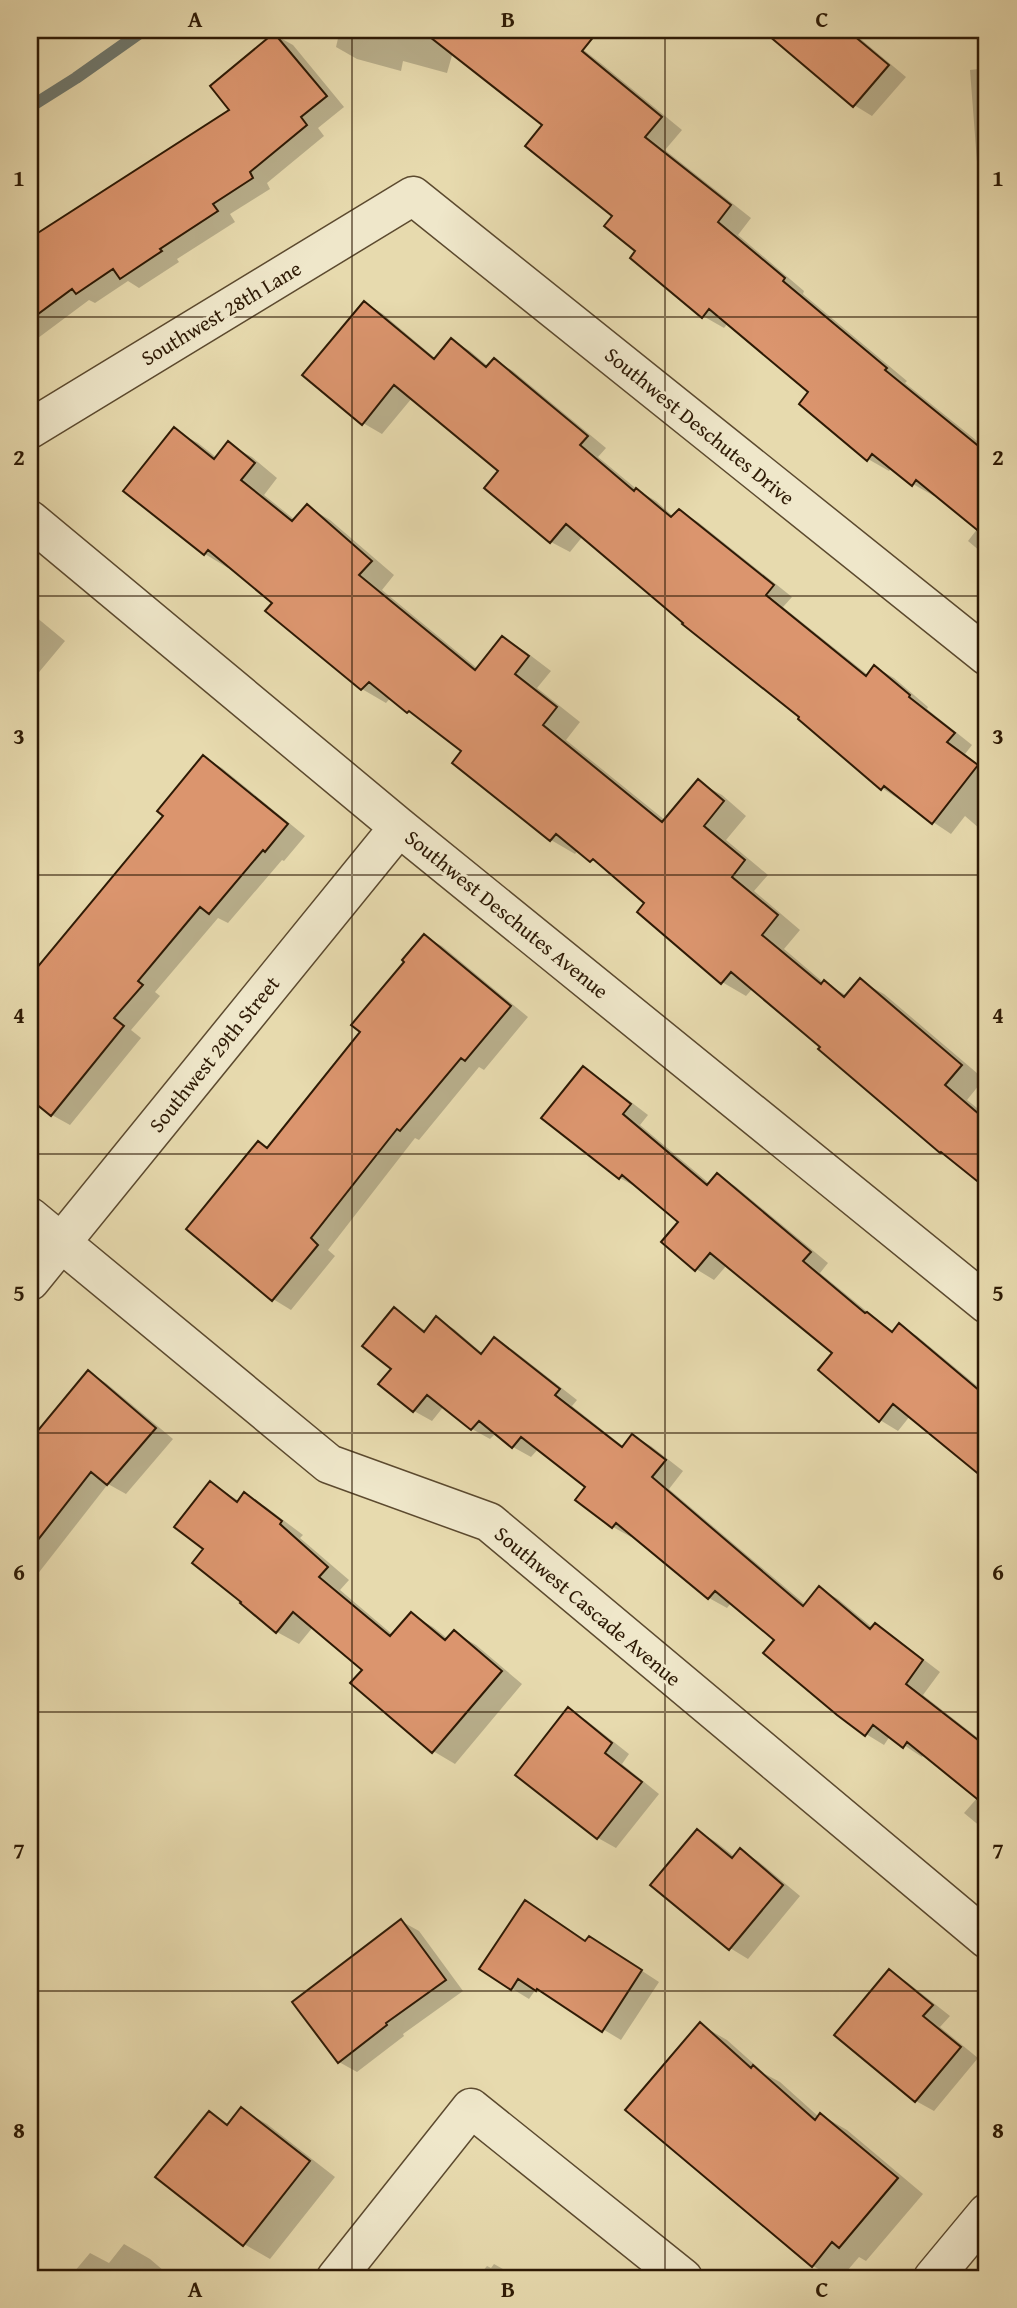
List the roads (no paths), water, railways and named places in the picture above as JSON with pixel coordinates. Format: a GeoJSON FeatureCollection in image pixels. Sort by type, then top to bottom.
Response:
{"type":"FeatureCollection","features":[{"type":"Feature","properties":{"kind":"street","name":"Southwest 28th Lane"},"geometry":{"type":"LineString","coordinates":[[30,429],[413,196]]}},
{"type":"Feature","properties":{"kind":"street","name":"Southwest Deschutes Drive"},"geometry":{"type":"LineString","coordinates":[[413,196],[987,656]]}},
{"type":"Feature","properties":{"kind":"street","name":"Southwest Deschutes Avenue"},"geometry":{"type":"LineString","coordinates":[[30,520],[398,827],[987,1304]]}},
{"type":"Feature","properties":{"kind":"street","name":"Southwest 29th Street"},"geometry":{"type":"LineString","coordinates":[[30,1282],[398,827]]}},
{"type":"Feature","properties":{"kind":"street","name":"Southwest Cascade Avenue"},"geometry":{"type":"LineString","coordinates":[[30,1217],[328,1464],[489,1522],[987,1939]]}},
{"type":"Feature","properties":{"kind":"street"},"geometry":{"type":"LineString","coordinates":[[336,2278],[471,2108],[683,2278]]}},
{"type":"Feature","properties":{"kind":"street"},"geometry":{"type":"LineString","coordinates":[[933,2278],[987,2213]]}},
{"type":"Feature","properties":{"kind":"waterway"},"geometry":{"type":"LineString","coordinates":[[30,107],[144,30]]}}]}
